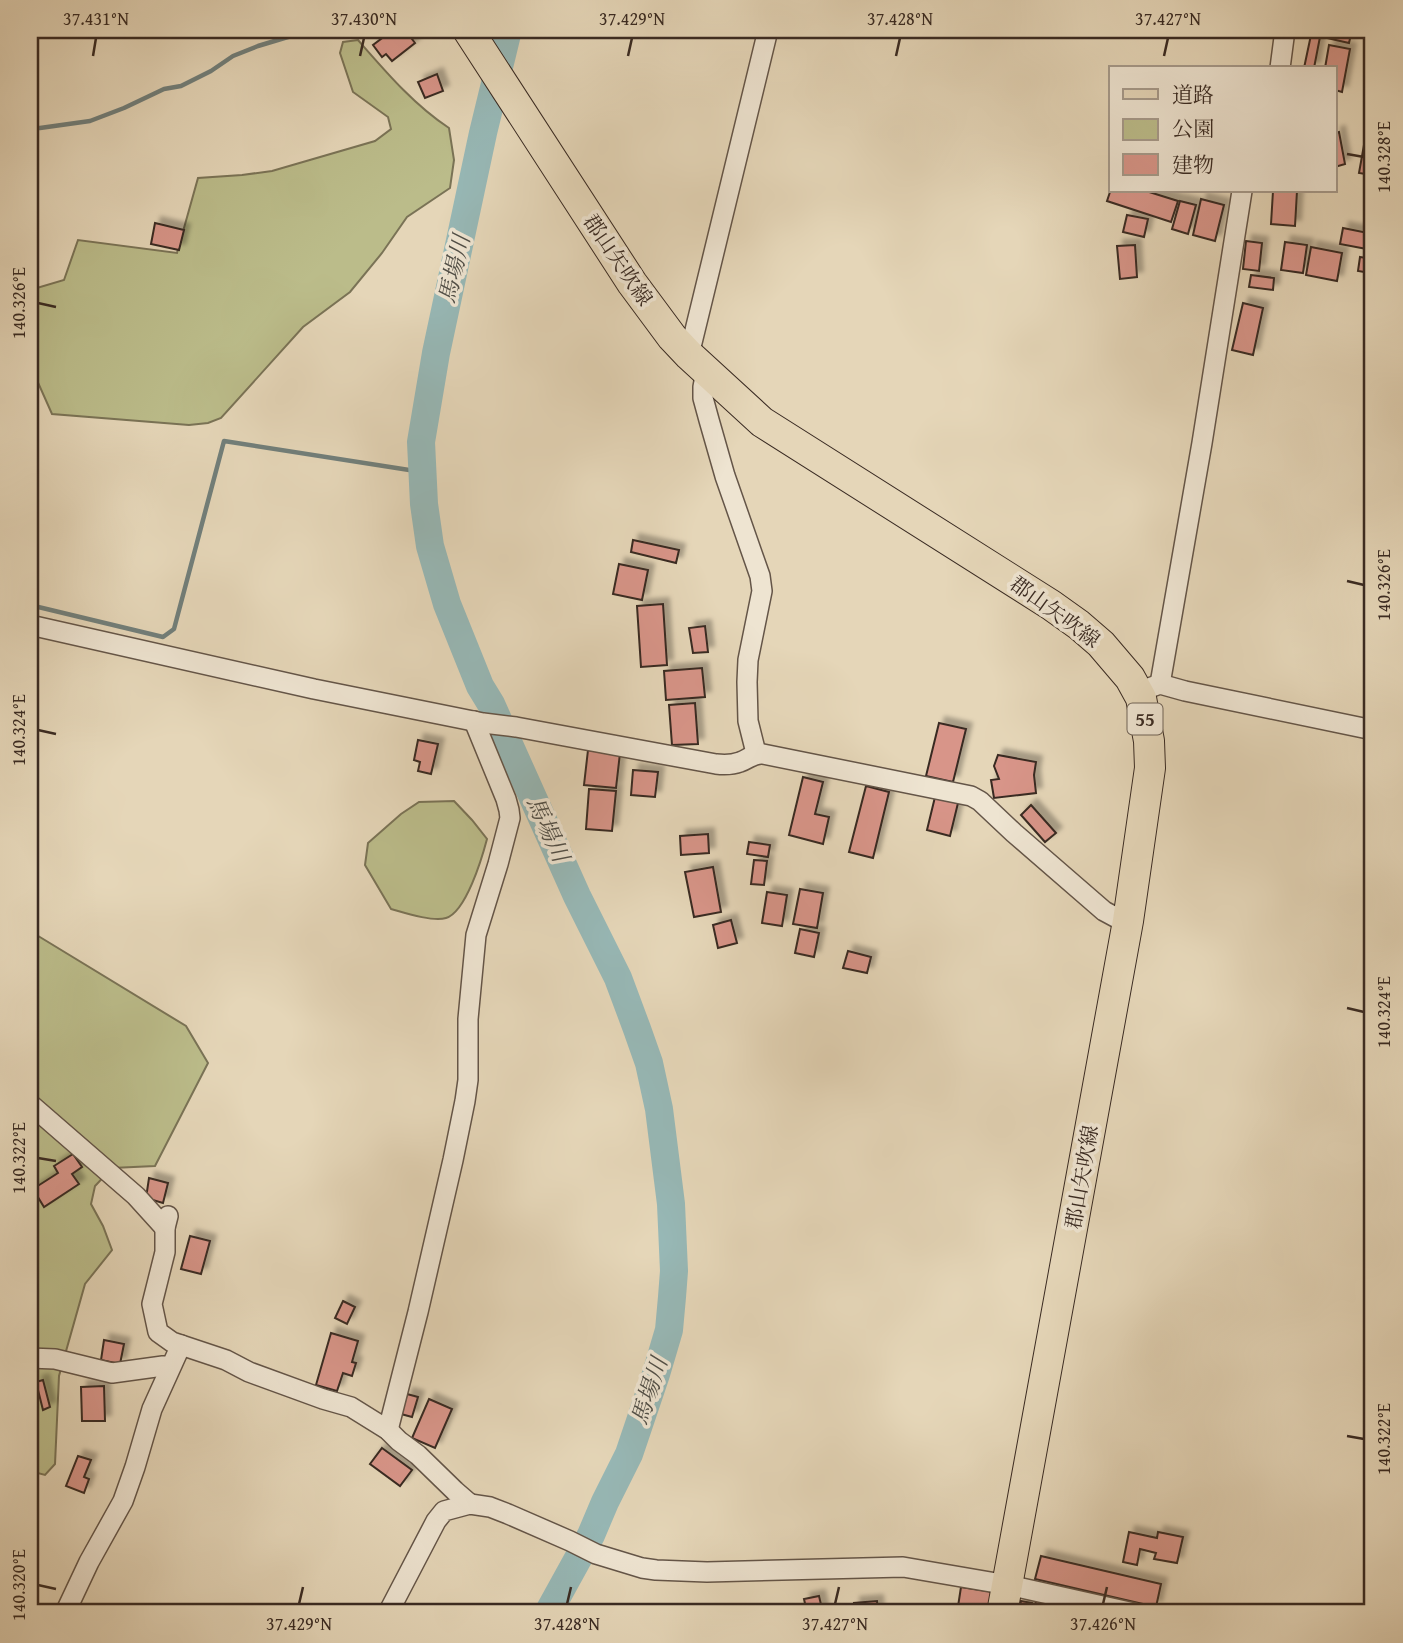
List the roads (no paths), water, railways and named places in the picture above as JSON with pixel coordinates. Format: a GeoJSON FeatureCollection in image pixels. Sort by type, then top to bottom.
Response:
{"type":"FeatureCollection","features":[{"type":"Feature","properties":{"kind":"main road","name":"郡山矢吹線"},"geometry":{"type":"LineString","coordinates":[[474,39],[632,282],[672,337],[697,363],[762,422],[1079,625],[1101,644],[1130,678],[1149,689],[1141,698],[1149,741],[1150,768],[1128,922],[1005,1599]]}},
{"type":"Feature","properties":{"kind":"street"},"geometry":{"type":"LineString","coordinates":[[756,754],[748,721],[748,660],[762,591],[760,576],[725,476],[697,363],[768,30]]}},
{"type":"Feature","properties":{"kind":"street"},"geometry":{"type":"LineString","coordinates":[[1280,66],[1285,30]]}},
{"type":"Feature","properties":{"kind":"street"},"geometry":{"type":"LineString","coordinates":[[1242,192],[1202,443],[1149,689],[1185,691],[1373,730]]}},
{"type":"Feature","properties":{"kind":"street"},"geometry":{"type":"LineString","coordinates":[[30,625],[314,690],[478,722],[716,764],[731,765],[756,754],[971,796],[980,801],[1104,911],[1128,922]]}},
{"type":"Feature","properties":{"kind":"street"},"geometry":{"type":"LineString","coordinates":[[388,1430],[456,1148],[468,1080],[468,1019],[476,935],[510,818],[506,799],[478,722]]}},
{"type":"Feature","properties":{"kind":"street"},"geometry":{"type":"LineString","coordinates":[[30,1104],[167,1222],[165,1252],[152,1304],[158,1332],[172,1342],[351,1407],[388,1430],[470,1504]]}},
{"type":"Feature","properties":{"kind":"street"},"geometry":{"type":"LineString","coordinates":[[65,1613],[89,1562],[123,1501],[152,1409],[181,1345]]}},
{"type":"Feature","properties":{"kind":"street"},"geometry":{"type":"LineString","coordinates":[[30,1358],[55,1359],[112,1373],[170,1367]]}},
{"type":"Feature","properties":{"kind":"street"},"geometry":{"type":"LineString","coordinates":[[388,1613],[436,1521],[444,1511],[470,1504],[490,1507],[596,1555],[642,1568],[707,1572],[903,1567],[1005,1599],[1134,1613]]}},
{"type":"Feature","properties":{"kind":"waterway"},"geometry":{"type":"LineString","coordinates":[[30,128],[90,121],[164,89],[181,86],[233,56],[311,30]]}},
{"type":"Feature","properties":{"kind":"waterway","name":"馬場川"},"geometry":{"type":"LineString","coordinates":[[508,30],[436,353],[421,442],[424,504],[430,546],[447,604],[480,686],[491,704],[577,896],[618,978],[649,1063],[659,1109],[671,1204],[674,1271],[669,1330],[629,1454],[591,1535],[548,1613]]}},
{"type":"Feature","properties":{"kind":"waterway"},"geometry":{"type":"LineString","coordinates":[[30,605],[163,637],[174,629],[224,441],[422,472]]}}]}
